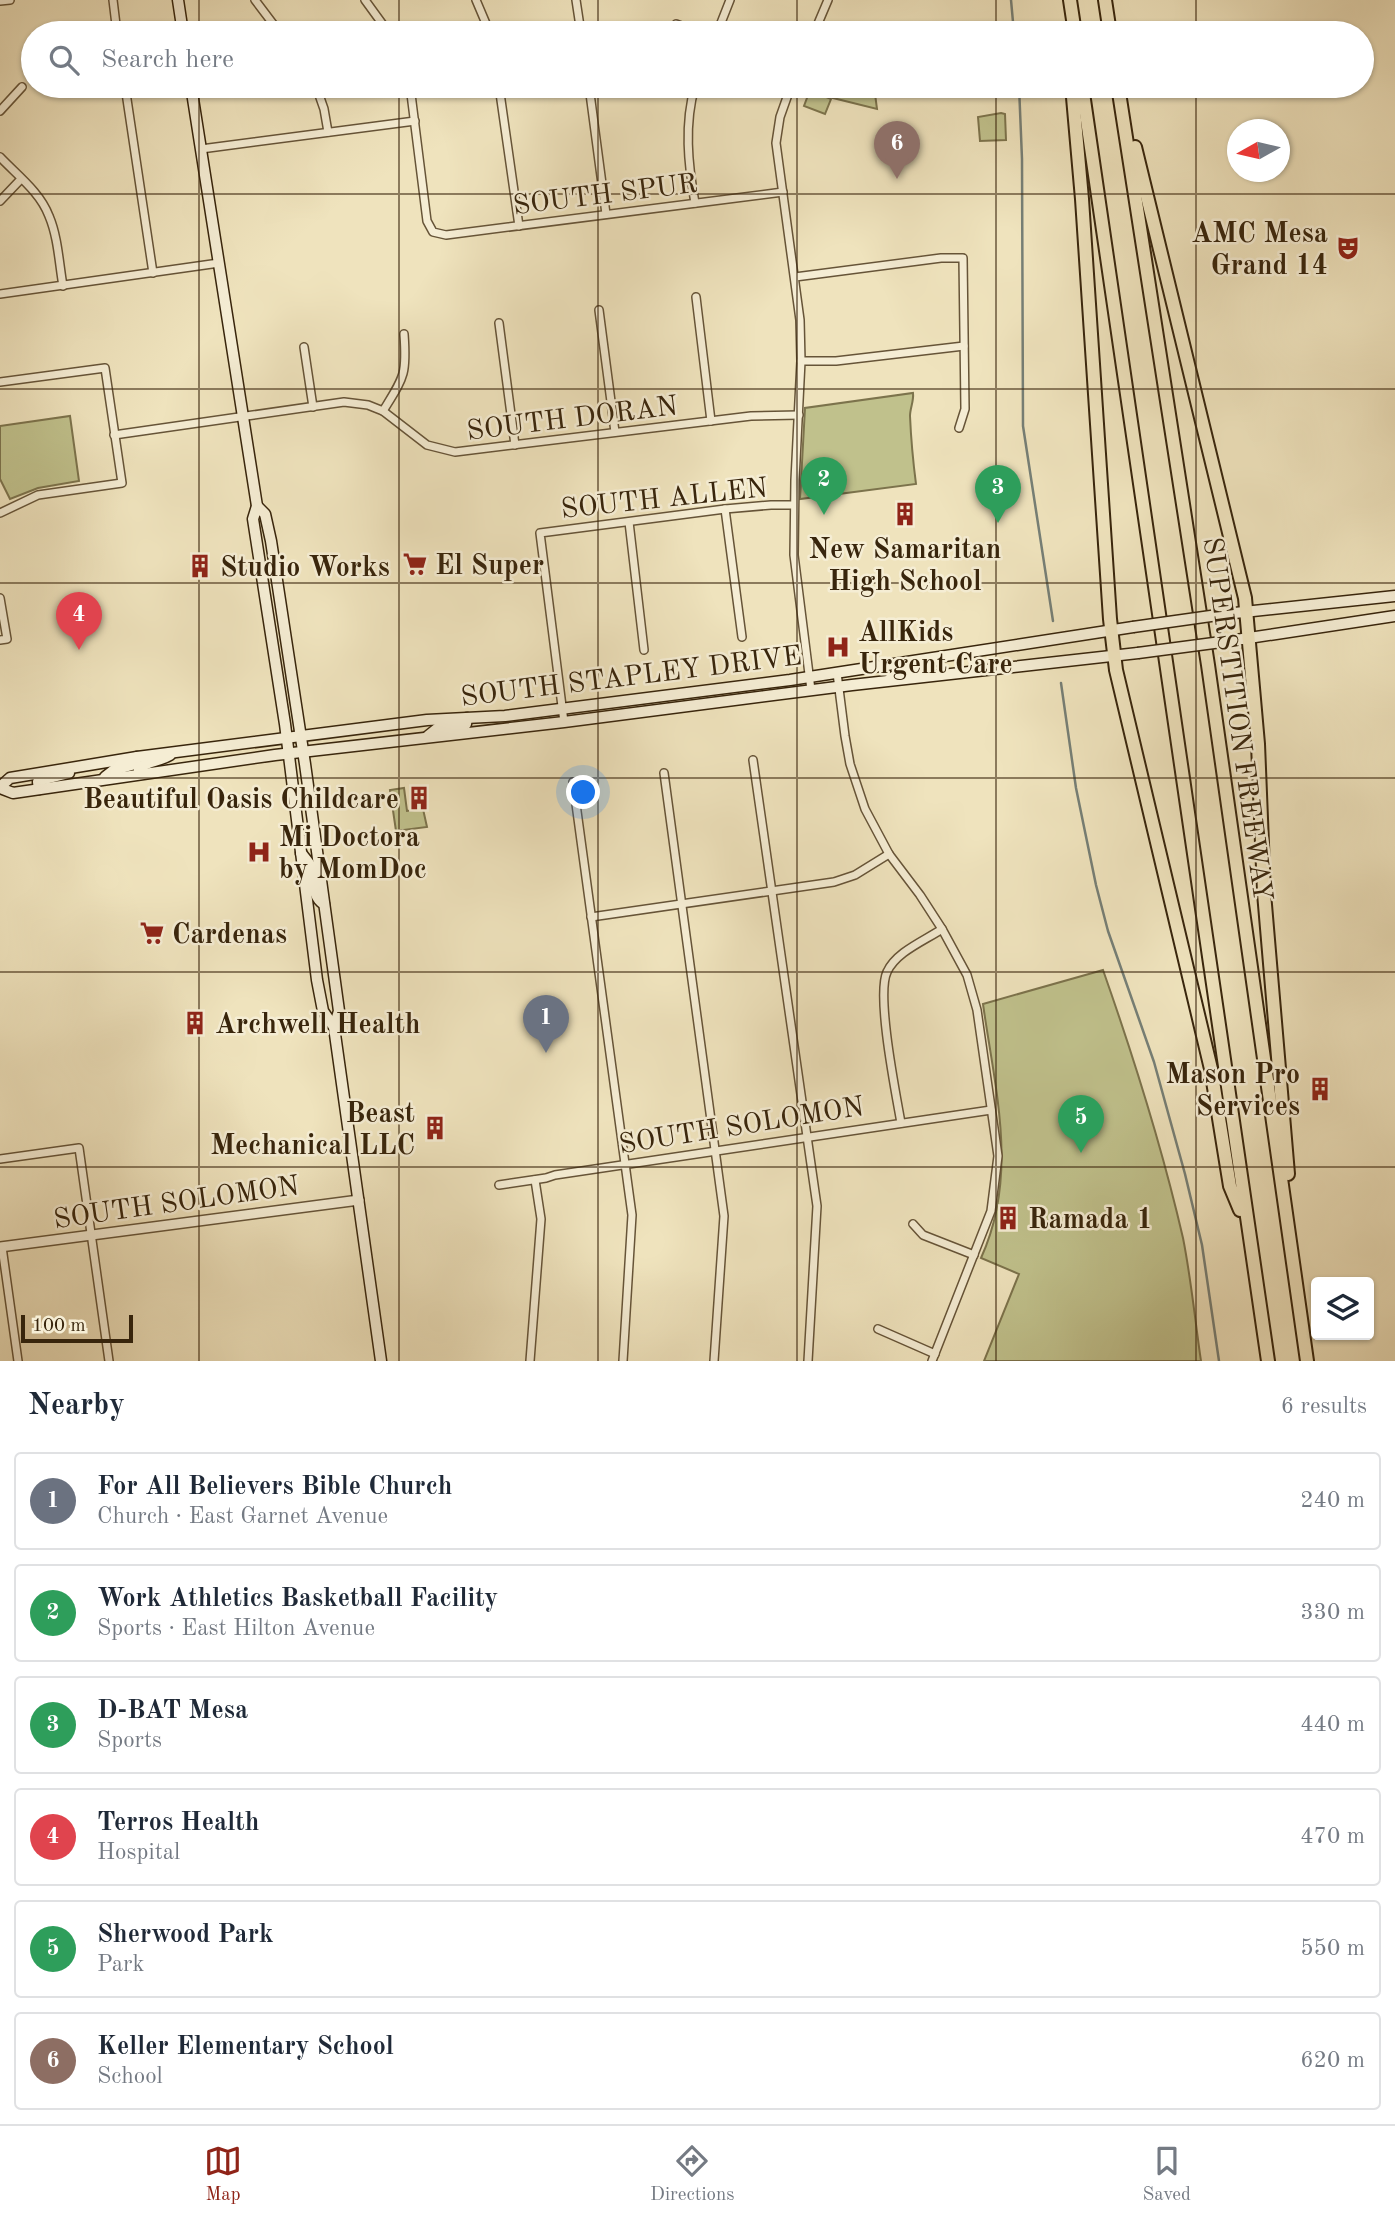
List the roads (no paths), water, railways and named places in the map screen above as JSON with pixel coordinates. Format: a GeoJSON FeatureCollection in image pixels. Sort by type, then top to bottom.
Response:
{"type":"FeatureCollection","features":[{"type":"Feature","properties":{"kind":"highway"},"geometry":{"type":"LineString","coordinates":[[1064,0],[1066,21]]}},
{"type":"Feature","properties":{"kind":"highway"},"geometry":{"type":"LineString","coordinates":[[1070,0],[1073,21]]}},
{"type":"Feature","properties":{"kind":"highway"},"geometry":{"type":"LineString","coordinates":[[1105,0],[1108,21]]}},
{"type":"Feature","properties":{"kind":"highway"},"geometry":{"type":"LineString","coordinates":[[1073,98],[1114,657],[1211,1069],[1230,1186],[1248,1231]]}},
{"type":"Feature","properties":{"kind":"highway"},"geometry":{"type":"LineString","coordinates":[[1084,98],[1268,1361]]}},
{"type":"Feature","properties":{"kind":"highway","name":"SUPERSTITION FREEWAY"},"geometry":{"type":"LineString","coordinates":[[1121,98],[1210,678],[1307,1361]]}},
{"type":"Feature","properties":{"kind":"highway"},"geometry":{"type":"LineString","coordinates":[[1122,98],[1245,598],[1258,744],[1272,1002],[1303,1335]]}},
{"type":"Feature","properties":{"kind":"main road"},"geometry":{"type":"LineString","coordinates":[[178,0],[181,21]]}},
{"type":"Feature","properties":{"kind":"main road"},"geometry":{"type":"LineString","coordinates":[[193,98],[257,506],[253,519],[286,738],[319,990],[323,1011],[334,1027]]}},
{"type":"Feature","properties":{"kind":"main road"},"geometry":{"type":"LineString","coordinates":[[257,506],[265,514],[303,752],[339,1011],[334,1027],[381,1361]]}},
{"type":"Feature","properties":{"kind":"main road"},"geometry":{"type":"LineString","coordinates":[[257,540],[272,582],[277,585]]}},
{"type":"Feature","properties":{"kind":"main road","name":"SOUTH STAPLEY DRIVE"},"geometry":{"type":"LineString","coordinates":[[1395,596],[1133,626],[935,659],[562,709],[427,720],[137,757],[10,778],[0,787],[13,793],[303,752],[564,722],[839,686],[1114,657],[1395,616]]}},
{"type":"Feature","properties":{"kind":"main road"},"geometry":{"type":"LineString","coordinates":[[937,675],[942,665],[974,659],[980,652]]}},
{"type":"Feature","properties":{"kind":"main road"},"geometry":{"type":"LineString","coordinates":[[888,681],[901,672],[929,666],[935,659]]}},
{"type":"Feature","properties":{"kind":"main road"},"geometry":{"type":"LineString","coordinates":[[428,737],[438,728],[466,724],[467,718]]}},
{"type":"Feature","properties":{"kind":"main road"},"geometry":{"type":"LineString","coordinates":[[139,774],[139,768],[143,765],[161,761],[173,753]]}},
{"type":"Feature","properties":{"kind":"main road"},"geometry":{"type":"LineString","coordinates":[[103,779],[114,770],[135,764],[137,757]]}},
{"type":"Feature","properties":{"kind":"main road"},"geometry":{"type":"LineString","coordinates":[[39,789],[38,782],[41,780],[66,775],[78,766]]}},
{"type":"Feature","properties":{"kind":"main road"},"geometry":{"type":"LineString","coordinates":[[301,852],[310,865],[315,894],[324,904]]}},
{"type":"Feature","properties":{"kind":"main road"},"geometry":{"type":"LineString","coordinates":[[308,906],[317,910],[326,958],[333,971]]}},
{"type":"Feature","properties":{"kind":"street"},"geometry":{"type":"LineString","coordinates":[[0,1],[10,0]]}},
{"type":"Feature","properties":{"kind":"street"},"geometry":{"type":"LineString","coordinates":[[113,0],[116,21]]}},
{"type":"Feature","properties":{"kind":"street"},"geometry":{"type":"LineString","coordinates":[[256,0],[269,21]]}},
{"type":"Feature","properties":{"kind":"street"},"geometry":{"type":"LineString","coordinates":[[365,0],[380,21]]}},
{"type":"Feature","properties":{"kind":"street"},"geometry":{"type":"LineString","coordinates":[[476,0],[485,21]]}},
{"type":"Feature","properties":{"kind":"street"},"geometry":{"type":"LineString","coordinates":[[576,0],[579,21]]}},
{"type":"Feature","properties":{"kind":"street"},"geometry":{"type":"LineString","coordinates":[[722,21],[730,0]]}},
{"type":"Feature","properties":{"kind":"street"},"geometry":{"type":"LineString","coordinates":[[819,21],[828,0]]}},
{"type":"Feature","properties":{"kind":"street"},"geometry":{"type":"LineString","coordinates":[[0,111],[21,89]]}},
{"type":"Feature","properties":{"kind":"street"},"geometry":{"type":"LineString","coordinates":[[127,98],[153,273]]}},
{"type":"Feature","properties":{"kind":"street"},"geometry":{"type":"LineString","coordinates":[[320,98],[328,132]]}},
{"type":"Feature","properties":{"kind":"street"},"geometry":{"type":"LineString","coordinates":[[201,149],[415,121],[412,98]]}},
{"type":"Feature","properties":{"kind":"street"},"geometry":{"type":"LineString","coordinates":[[501,98],[519,226]]}},
{"type":"Feature","properties":{"kind":"street"},"geometry":{"type":"LineString","coordinates":[[591,98],[606,214]]}},
{"type":"Feature","properties":{"kind":"street"},"geometry":{"type":"LineString","coordinates":[[692,98],[688,148],[695,203]]}},
{"type":"Feature","properties":{"kind":"street"},"geometry":{"type":"LineString","coordinates":[[787,98],[780,117],[776,143],[800,320],[794,555],[811,690]]}},
{"type":"Feature","properties":{"kind":"street","name":"SOUTH SPUR"},"geometry":{"type":"LineString","coordinates":[[415,121],[427,221],[433,232],[446,235],[783,192]]}},
{"type":"Feature","properties":{"kind":"street"},"geometry":{"type":"LineString","coordinates":[[0,157],[39,198],[50,216],[63,286]]}},
{"type":"Feature","properties":{"kind":"street"},"geometry":{"type":"LineString","coordinates":[[0,201],[21,179]]}},
{"type":"Feature","properties":{"kind":"street"},"geometry":{"type":"LineString","coordinates":[[795,277],[941,258],[963,258],[965,409],[959,428]]}},
{"type":"Feature","properties":{"kind":"street"},"geometry":{"type":"LineString","coordinates":[[0,294],[219,263]]}},
{"type":"Feature","properties":{"kind":"street"},"geometry":{"type":"LineString","coordinates":[[696,297],[711,421]]}},
{"type":"Feature","properties":{"kind":"street"},"geometry":{"type":"LineString","coordinates":[[599,310],[615,432]]}},
{"type":"Feature","properties":{"kind":"street"},"geometry":{"type":"LineString","coordinates":[[499,323],[515,445]]}},
{"type":"Feature","properties":{"kind":"street"},"geometry":{"type":"LineString","coordinates":[[383,411],[405,370],[404,334]]}},
{"type":"Feature","properties":{"kind":"street"},"geometry":{"type":"LineString","coordinates":[[801,361],[836,361],[964,346]]}},
{"type":"Feature","properties":{"kind":"street"},"geometry":{"type":"LineString","coordinates":[[304,347],[313,407]]}},
{"type":"Feature","properties":{"kind":"street"},"geometry":{"type":"LineString","coordinates":[[0,382],[105,368],[121,483],[38,495],[0,513]]}},
{"type":"Feature","properties":{"kind":"street","name":"SOUTH DORAN"},"geometry":{"type":"LineString","coordinates":[[114,435],[356,402],[383,411],[416,438],[438,449],[466,452],[751,416],[799,415]]}},
{"type":"Feature","properties":{"kind":"street","name":"SOUTH ALLEN"},"geometry":{"type":"LineString","coordinates":[[562,709],[540,533],[725,509],[794,505]]}},
{"type":"Feature","properties":{"kind":"street"},"geometry":{"type":"LineString","coordinates":[[725,509],[742,637]]}},
{"type":"Feature","properties":{"kind":"street"},"geometry":{"type":"LineString","coordinates":[[629,522],[644,650]]}},
{"type":"Feature","properties":{"kind":"street"},"geometry":{"type":"LineString","coordinates":[[0,598],[7,639],[0,640]]}},
{"type":"Feature","properties":{"kind":"street"},"geometry":{"type":"LineString","coordinates":[[837,673],[845,736],[864,809],[889,854],[942,929],[967,975],[976,1006],[998,1156],[991,1210],[934,1358],[878,1329]]}},
{"type":"Feature","properties":{"kind":"street"},"geometry":{"type":"LineString","coordinates":[[562,709],[564,722]]}},
{"type":"Feature","properties":{"kind":"street"},"geometry":{"type":"LineString","coordinates":[[753,760],[817,1206],[808,1361]]}},
{"type":"Feature","properties":{"kind":"street"},"geometry":{"type":"LineString","coordinates":[[664,773],[724,1216],[714,1361]]}},
{"type":"Feature","properties":{"kind":"street"},"geometry":{"type":"LineString","coordinates":[[573,782],[632,1215],[623,1361]]}},
{"type":"Feature","properties":{"kind":"street"},"geometry":{"type":"LineString","coordinates":[[592,917],[824,884],[855,875],[889,854]]}},
{"type":"Feature","properties":{"kind":"street"},"geometry":{"type":"LineString","coordinates":[[901,1123],[883,1002],[886,973],[900,956],[942,929]]}},
{"type":"Feature","properties":{"kind":"street","name":"SOUTH SOLOMON"},"geometry":{"type":"LineString","coordinates":[[499,1185],[991,1110]]}},
{"type":"Feature","properties":{"kind":"street"},"geometry":{"type":"LineString","coordinates":[[0,1159],[79,1148],[109,1361]]}},
{"type":"Feature","properties":{"kind":"street"},"geometry":{"type":"LineString","coordinates":[[530,1361],[541,1219],[535,1180]]}},
{"type":"Feature","properties":{"kind":"street","name":"SOUTH SOLOMON"},"geometry":{"type":"LineString","coordinates":[[1,1247],[359,1200]]}},
{"type":"Feature","properties":{"kind":"street"},"geometry":{"type":"LineString","coordinates":[[913,1224],[923,1235],[974,1255]]}},
{"type":"Feature","properties":{"kind":"street"},"geometry":{"type":"LineString","coordinates":[[1,1247],[18,1361]]}},
{"type":"Feature","properties":{"kind":"waterway"},"geometry":{"type":"LineString","coordinates":[[1011,0],[1013,21]]}},
{"type":"Feature","properties":{"kind":"waterway"},"geometry":{"type":"LineString","coordinates":[[1019,98],[1023,426],[1053,621]]}},
{"type":"Feature","properties":{"kind":"waterway"},"geometry":{"type":"LineString","coordinates":[[1061,683],[1076,788],[1096,885],[1108,931],[1154,1062],[1185,1174],[1202,1245],[1219,1361]]}},
{"type":"Feature","properties":{"kind":"place","name":"Keller Elementary School"},"geometry":{"type":"Point","coordinates":[897,179]}},
{"type":"Feature","properties":{"kind":"place","name":"AMC Mesa Grand 14"},"geometry":{"type":"Point","coordinates":[1348,248]}},
{"type":"Feature","properties":{"kind":"place","name":"New Samaritan High School"},"geometry":{"type":"Point","coordinates":[905,514]}},
{"type":"Feature","properties":{"kind":"place","name":"Work Athletics Basketball Facility"},"geometry":{"type":"Point","coordinates":[824,515]}},
{"type":"Feature","properties":{"kind":"place","name":"D-BAT Mesa"},"geometry":{"type":"Point","coordinates":[998,523]}},
{"type":"Feature","properties":{"kind":"place","name":"El Super"},"geometry":{"type":"Point","coordinates":[415,564]}},
{"type":"Feature","properties":{"kind":"place","name":"Studio Works"},"geometry":{"type":"Point","coordinates":[200,566]}},
{"type":"Feature","properties":{"kind":"place","name":"AllKids Urgent Care"},"geometry":{"type":"Point","coordinates":[838,647]}},
{"type":"Feature","properties":{"kind":"place","name":"Terros Health"},"geometry":{"type":"Point","coordinates":[79,650]}},
{"type":"Feature","properties":{"kind":"place","name":"Beautiful Oasis Childcare"},"geometry":{"type":"Point","coordinates":[419,798]}},
{"type":"Feature","properties":{"kind":"place","name":"Mi Doctora by MomDoc"},"geometry":{"type":"Point","coordinates":[259,852]}},
{"type":"Feature","properties":{"kind":"place","name":"Cardenas"},"geometry":{"type":"Point","coordinates":[152,933]}},
{"type":"Feature","properties":{"kind":"place","name":"Archwell Health"},"geometry":{"type":"Point","coordinates":[195,1023]}},
{"type":"Feature","properties":{"kind":"place","name":"For All Believers Bible Church"},"geometry":{"type":"Point","coordinates":[546,1053]}},
{"type":"Feature","properties":{"kind":"place","name":"Mason Pro Services"},"geometry":{"type":"Point","coordinates":[1320,1089]}},
{"type":"Feature","properties":{"kind":"place","name":"Beast Mechanical LLC"},"geometry":{"type":"Point","coordinates":[435,1128]}},
{"type":"Feature","properties":{"kind":"place","name":"Sherwood Park"},"geometry":{"type":"Point","coordinates":[1081,1153]}},
{"type":"Feature","properties":{"kind":"place","name":"Ramada 1"},"geometry":{"type":"Point","coordinates":[1008,1218]}}]}
